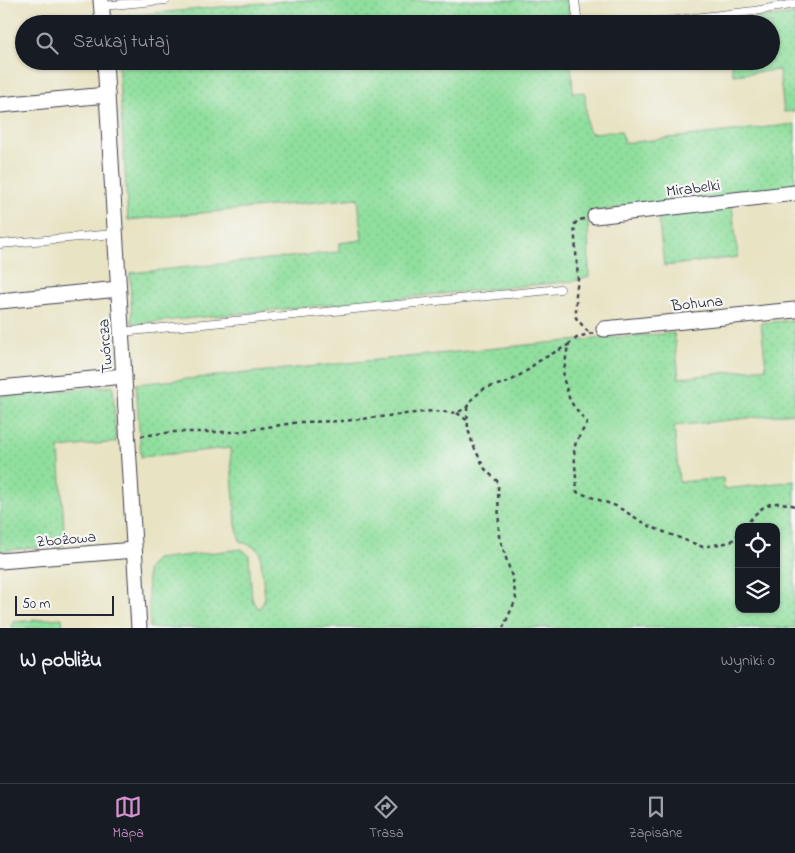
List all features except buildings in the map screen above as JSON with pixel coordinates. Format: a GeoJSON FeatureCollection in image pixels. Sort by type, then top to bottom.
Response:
{"type":"FeatureCollection","features":[{"type":"Feature","properties":{"kind":"street","name":"Twórcza"},"geometry":{"type":"LineString","coordinates":[[106,70],[139,628]]}},
{"type":"Feature","properties":{"kind":"street"},"geometry":{"type":"LineString","coordinates":[[0,105],[107,95]]}},
{"type":"Feature","properties":{"kind":"street","name":"Mirabelki"},"geometry":{"type":"LineString","coordinates":[[595,216],[795,193]]}},
{"type":"Feature","properties":{"kind":"street"},"geometry":{"type":"LineString","coordinates":[[0,301],[118,289]]}},
{"type":"Feature","properties":{"kind":"street","name":"Bohuna"},"geometry":{"type":"LineString","coordinates":[[597,332],[795,310]]}},
{"type":"Feature","properties":{"kind":"street"},"geometry":{"type":"LineString","coordinates":[[0,388],[124,376]]}},
{"type":"Feature","properties":{"kind":"street","name":"Zbożowa"},"geometry":{"type":"LineString","coordinates":[[0,561],[134,550]]}},
{"type":"Feature","properties":{"kind":"lane"},"geometry":{"type":"LineString","coordinates":[[101,3],[166,0]]}},
{"type":"Feature","properties":{"kind":"lane"},"geometry":{"type":"LineString","coordinates":[[575,0],[577,15]]}},
{"type":"Feature","properties":{"kind":"lane"},"geometry":{"type":"LineString","coordinates":[[720,15],[795,4]]}},
{"type":"Feature","properties":{"kind":"lane"},"geometry":{"type":"LineString","coordinates":[[0,244],[114,234]]}},
{"type":"Feature","properties":{"kind":"lane"},"geometry":{"type":"LineString","coordinates":[[121,332],[560,288]]}},
{"type":"Feature","properties":{"kind":"path"},"geometry":{"type":"LineString","coordinates":[[595,216],[578,220],[574,225],[574,233],[578,279],[576,318],[597,332]]}},
{"type":"Feature","properties":{"kind":"path"},"geometry":{"type":"LineString","coordinates":[[503,628],[516,599],[513,580],[499,536],[498,482],[485,469],[473,445],[468,429],[468,407],[472,399],[485,388],[509,382],[578,337],[597,332]]}},
{"type":"Feature","properties":{"kind":"path"},"geometry":{"type":"LineString","coordinates":[[570,344],[568,345],[563,377],[570,401],[586,423],[574,450],[577,492],[616,506],[651,527],[703,548],[731,542],[735,538]]}},
{"type":"Feature","properties":{"kind":"path"},"geometry":{"type":"LineString","coordinates":[[457,413],[468,407]]}},
{"type":"Feature","properties":{"kind":"path"},"geometry":{"type":"LineString","coordinates":[[127,438],[174,432],[234,432],[300,422],[343,421],[433,411],[457,413],[468,421]]}},
{"type":"Feature","properties":{"kind":"path"},"geometry":{"type":"LineString","coordinates":[[748,523],[763,506],[780,503],[795,506]]}},
{"type":"Feature","properties":{"kind":"green space"},"geometry":{"type":"Polygon","coordinates":[[[294,0],[568,0],[569,15],[136,15],[294,0]]]}},
{"type":"Feature","properties":{"kind":"green space"},"geometry":{"type":"Polygon","coordinates":[[[795,14],[795,111],[784,112],[779,70],[780,16],[795,14]]]}},
{"type":"Feature","properties":{"kind":"green space"},"geometry":{"type":"Polygon","coordinates":[[[119,70],[572,70],[573,93],[585,92],[587,128],[592,133],[621,131],[625,143],[795,124],[795,189],[588,212],[589,277],[574,281],[132,324],[130,273],[339,252],[339,243],[362,240],[358,198],[128,220],[119,70]]]}},
{"type":"Feature","properties":{"kind":"green space"},"geometry":{"type":"Polygon","coordinates":[[[732,70],[779,70],[733,75],[732,70]]]}},
{"type":"Feature","properties":{"kind":"green space"},"geometry":{"type":"Polygon","coordinates":[[[732,206],[738,257],[664,266],[658,215],[732,206]]]}},
{"type":"Feature","properties":{"kind":"green space"},"geometry":{"type":"Polygon","coordinates":[[[795,320],[795,413],[674,426],[679,482],[723,478],[724,489],[795,481],[795,628],[150,628],[147,570],[156,559],[242,549],[249,555],[252,599],[259,609],[265,598],[260,553],[256,548],[240,541],[236,525],[230,448],[141,457],[136,384],[567,341],[674,333],[679,378],[766,368],[761,323],[795,320]]]}},
{"type":"Feature","properties":{"kind":"green space"},"geometry":{"type":"Polygon","coordinates":[[[113,386],[116,442],[59,448],[65,545],[0,551],[0,396],[113,386]]]}},
{"type":"Feature","properties":{"kind":"green space"},"geometry":{"type":"Polygon","coordinates":[[[62,618],[63,628],[11,628],[13,622],[62,618]]]}}]}
